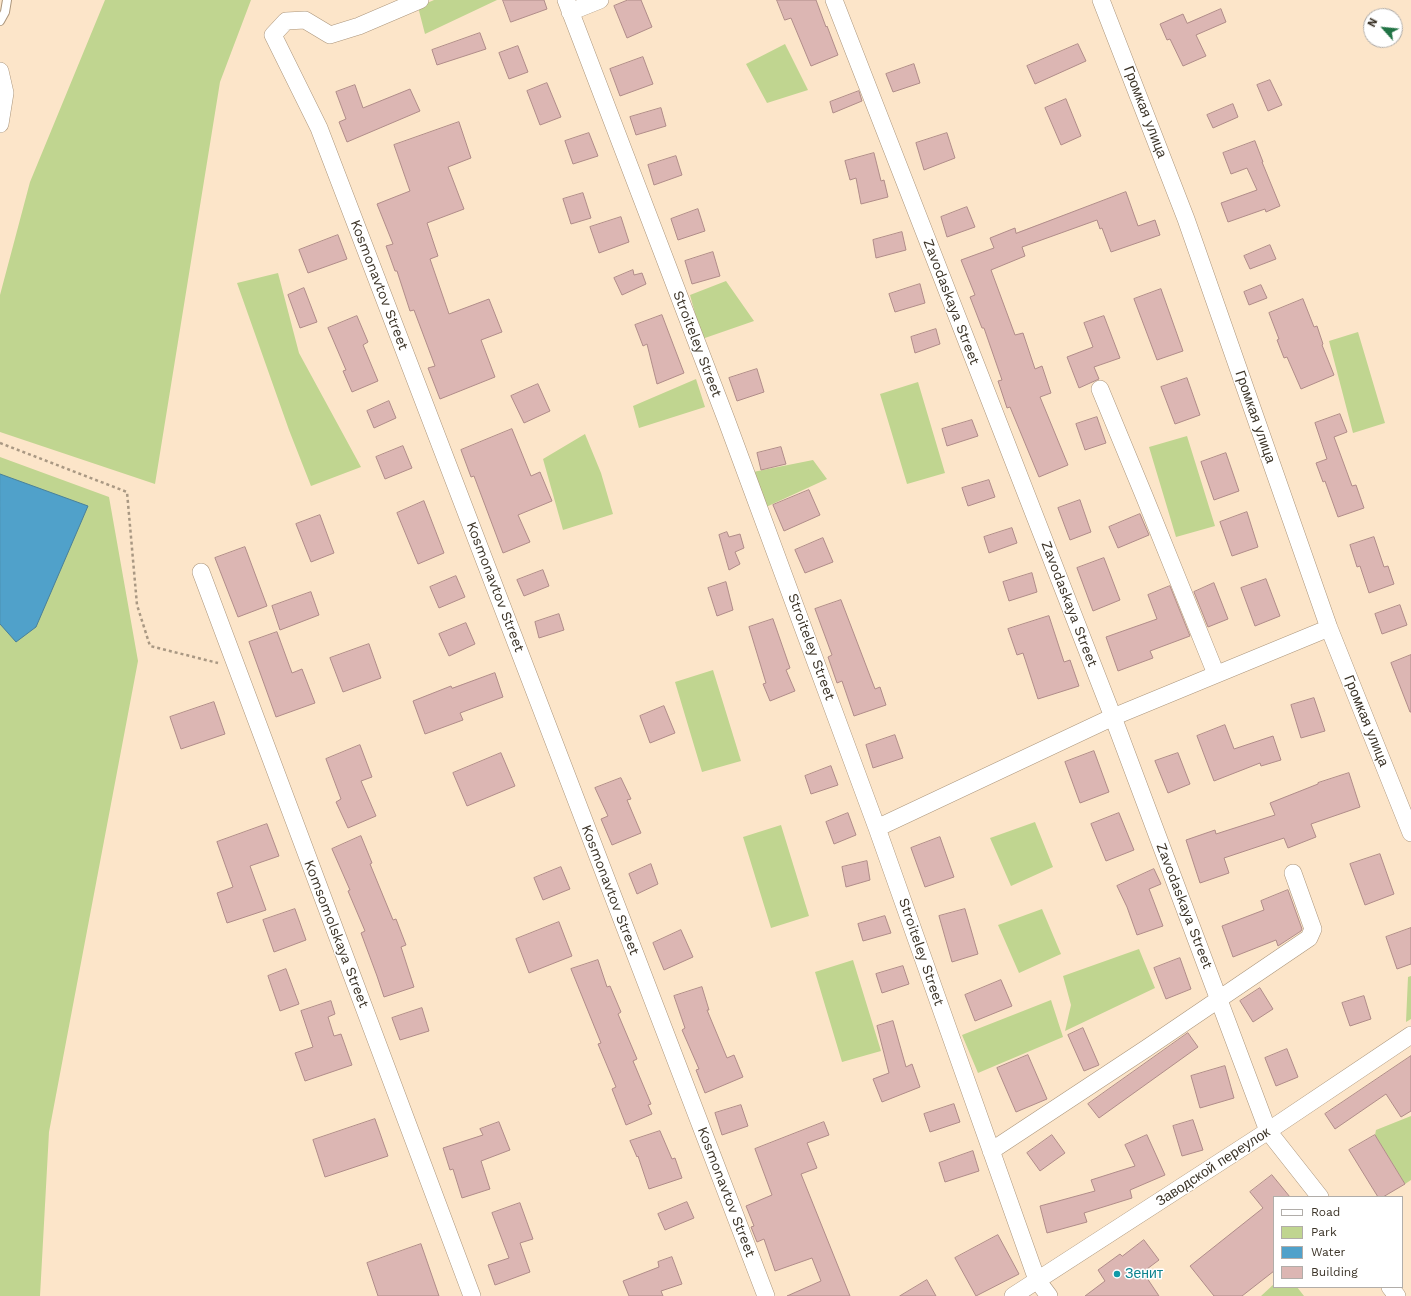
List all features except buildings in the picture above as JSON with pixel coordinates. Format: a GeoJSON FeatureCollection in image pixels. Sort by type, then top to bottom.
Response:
{"type":"FeatureCollection","features":[{"type":"Feature","properties":{"kind":"street","name":"Kosmonavtov Street"},"geometry":{"type":"LineString","coordinates":[[420,0],[359,26],[330,35],[305,20],[286,21],[273,35],[319,128],[766,1296]]}},
{"type":"Feature","properties":{"kind":"street"},"geometry":{"type":"LineString","coordinates":[[568,6],[600,0]]}},
{"type":"Feature","properties":{"kind":"street","name":"Zavodaskaya Street"},"geometry":{"type":"LineString","coordinates":[[834,0],[1113,717],[1268,1131],[1319,1196]]}},
{"type":"Feature","properties":{"kind":"street","name":"Громкая улица"},"geometry":{"type":"LineString","coordinates":[[1101,0],[1186,219],[1329,628],[1411,833]]}},
{"type":"Feature","properties":{"kind":"street","name":"Stroiteley Street"},"geometry":{"type":"LineString","coordinates":[[568,6],[726,419],[877,828],[1037,1280],[1049,1296]]}},
{"type":"Feature","properties":{"kind":"street"},"geometry":{"type":"LineString","coordinates":[[0,71],[5,93],[0,124]]}},
{"type":"Feature","properties":{"kind":"street"},"geometry":{"type":"LineString","coordinates":[[1100,389],[1216,674]]}},
{"type":"Feature","properties":{"kind":"street","name":"Komsomolskaya Street"},"geometry":{"type":"LineString","coordinates":[[200,572],[472,1296]]}},
{"type":"Feature","properties":{"kind":"street"},"geometry":{"type":"LineString","coordinates":[[877,828],[1113,717],[1329,628]]}},
{"type":"Feature","properties":{"kind":"street"},"geometry":{"type":"LineString","coordinates":[[991,1151],[1309,938],[1313,928],[1293,873]]}},
{"type":"Feature","properties":{"kind":"street","name":"Заводской переулок"},"geometry":{"type":"LineString","coordinates":[[1012,1296],[1268,1131],[1411,1035]]}},
{"type":"Feature","properties":{"kind":"street"},"geometry":{"type":"LineString","coordinates":[[1391,1288],[1397,1296]]}},
{"type":"Feature","properties":{"kind":"lane"},"geometry":{"type":"LineString","coordinates":[[0,20],[5,12],[7,0]]}},
{"type":"Feature","properties":{"kind":"path"},"geometry":{"type":"LineString","coordinates":[[0,443],[127,492],[137,605],[150,646],[236,667]]}},
{"type":"Feature","properties":{"kind":"green space"},"geometry":{"type":"Polygon","coordinates":[[[105,0],[251,0],[220,82],[155,484],[0,432],[0,295],[30,182],[105,0]]]}},
{"type":"Feature","properties":{"kind":"green space"},"geometry":{"type":"Polygon","coordinates":[[[434,0],[497,0],[425,34],[418,7],[434,0]]]}},
{"type":"Feature","properties":{"kind":"green space"},"geometry":{"type":"Polygon","coordinates":[[[785,44],[808,90],[767,103],[746,64],[785,44]]]}},
{"type":"Feature","properties":{"kind":"green space"},"geometry":{"type":"Polygon","coordinates":[[[278,273],[299,353],[361,467],[311,486],[289,430],[237,283],[278,273]]]}},
{"type":"Feature","properties":{"kind":"green space"},"geometry":{"type":"Polygon","coordinates":[[[726,281],[754,321],[702,339],[690,295],[726,281]]]}},
{"type":"Feature","properties":{"kind":"green space"},"geometry":{"type":"Polygon","coordinates":[[[1358,332],[1385,423],[1353,433],[1329,341],[1358,332]]]}},
{"type":"Feature","properties":{"kind":"green space"},"geometry":{"type":"Polygon","coordinates":[[[696,379],[705,407],[639,428],[633,406],[696,379]]]}},
{"type":"Feature","properties":{"kind":"green space"},"geometry":{"type":"Polygon","coordinates":[[[918,382],[945,473],[907,484],[880,394],[918,382]]]}},
{"type":"Feature","properties":{"kind":"green space"},"geometry":{"type":"Polygon","coordinates":[[[585,434],[601,473],[613,514],[563,530],[543,459],[585,434]]]}},
{"type":"Feature","properties":{"kind":"green space"},"geometry":{"type":"Polygon","coordinates":[[[1187,436],[1215,526],[1176,537],[1149,447],[1187,436]]]}},
{"type":"Feature","properties":{"kind":"green space"},"geometry":{"type":"Polygon","coordinates":[[[0,457],[109,497],[138,661],[49,1132],[40,1296],[0,1296],[0,457]]]}},
{"type":"Feature","properties":{"kind":"green space"},"geometry":{"type":"Polygon","coordinates":[[[813,460],[827,479],[766,507],[753,472],[813,460]]]}},
{"type":"Feature","properties":{"kind":"green space"},"geometry":{"type":"Polygon","coordinates":[[[713,670],[741,761],[702,772],[675,682],[713,670]]]}},
{"type":"Feature","properties":{"kind":"green space"},"geometry":{"type":"Polygon","coordinates":[[[1035,822],[1053,867],[1011,886],[990,838],[1035,822]]]}},
{"type":"Feature","properties":{"kind":"green space"},"geometry":{"type":"Polygon","coordinates":[[[781,825],[809,916],[771,928],[743,837],[781,825]]]}},
{"type":"Feature","properties":{"kind":"green space"},"geometry":{"type":"Polygon","coordinates":[[[1042,909],[1061,954],[1019,973],[998,925],[1042,909]]]}},
{"type":"Feature","properties":{"kind":"green space"},"geometry":{"type":"Polygon","coordinates":[[[1139,949],[1155,988],[1065,1031],[1071,1005],[1063,976],[1139,949]]]}},
{"type":"Feature","properties":{"kind":"green space"},"geometry":{"type":"Polygon","coordinates":[[[853,960],[881,1051],[842,1062],[815,972],[853,960]]]}},
{"type":"Feature","properties":{"kind":"green space"},"geometry":{"type":"Polygon","coordinates":[[[1411,976],[1411,1019],[1406,1022],[1408,977],[1411,976]]]}},
{"type":"Feature","properties":{"kind":"green space"},"geometry":{"type":"Polygon","coordinates":[[[1051,1000],[1063,1037],[978,1073],[962,1035],[1051,1000]]]}},
{"type":"Feature","properties":{"kind":"green space"},"geometry":{"type":"Polygon","coordinates":[[[1411,1116],[1411,1180],[1405,1184],[1375,1135],[1376,1130],[1411,1116]]]}},
{"type":"Feature","properties":{"kind":"green space"},"geometry":{"type":"Polygon","coordinates":[[[1273,1285],[1273,1288],[1298,1288],[1304,1296],[1261,1296],[1273,1285]]]}},
{"type":"Feature","properties":{"kind":"water"},"geometry":{"type":"Polygon","coordinates":[[[0,474],[88,506],[36,627],[16,642],[0,624],[0,474]]]}},
{"type":"Feature","properties":{"kind":"place","name":"Зенит"},"geometry":{"type":"Point","coordinates":[1117,1274]}}]}
